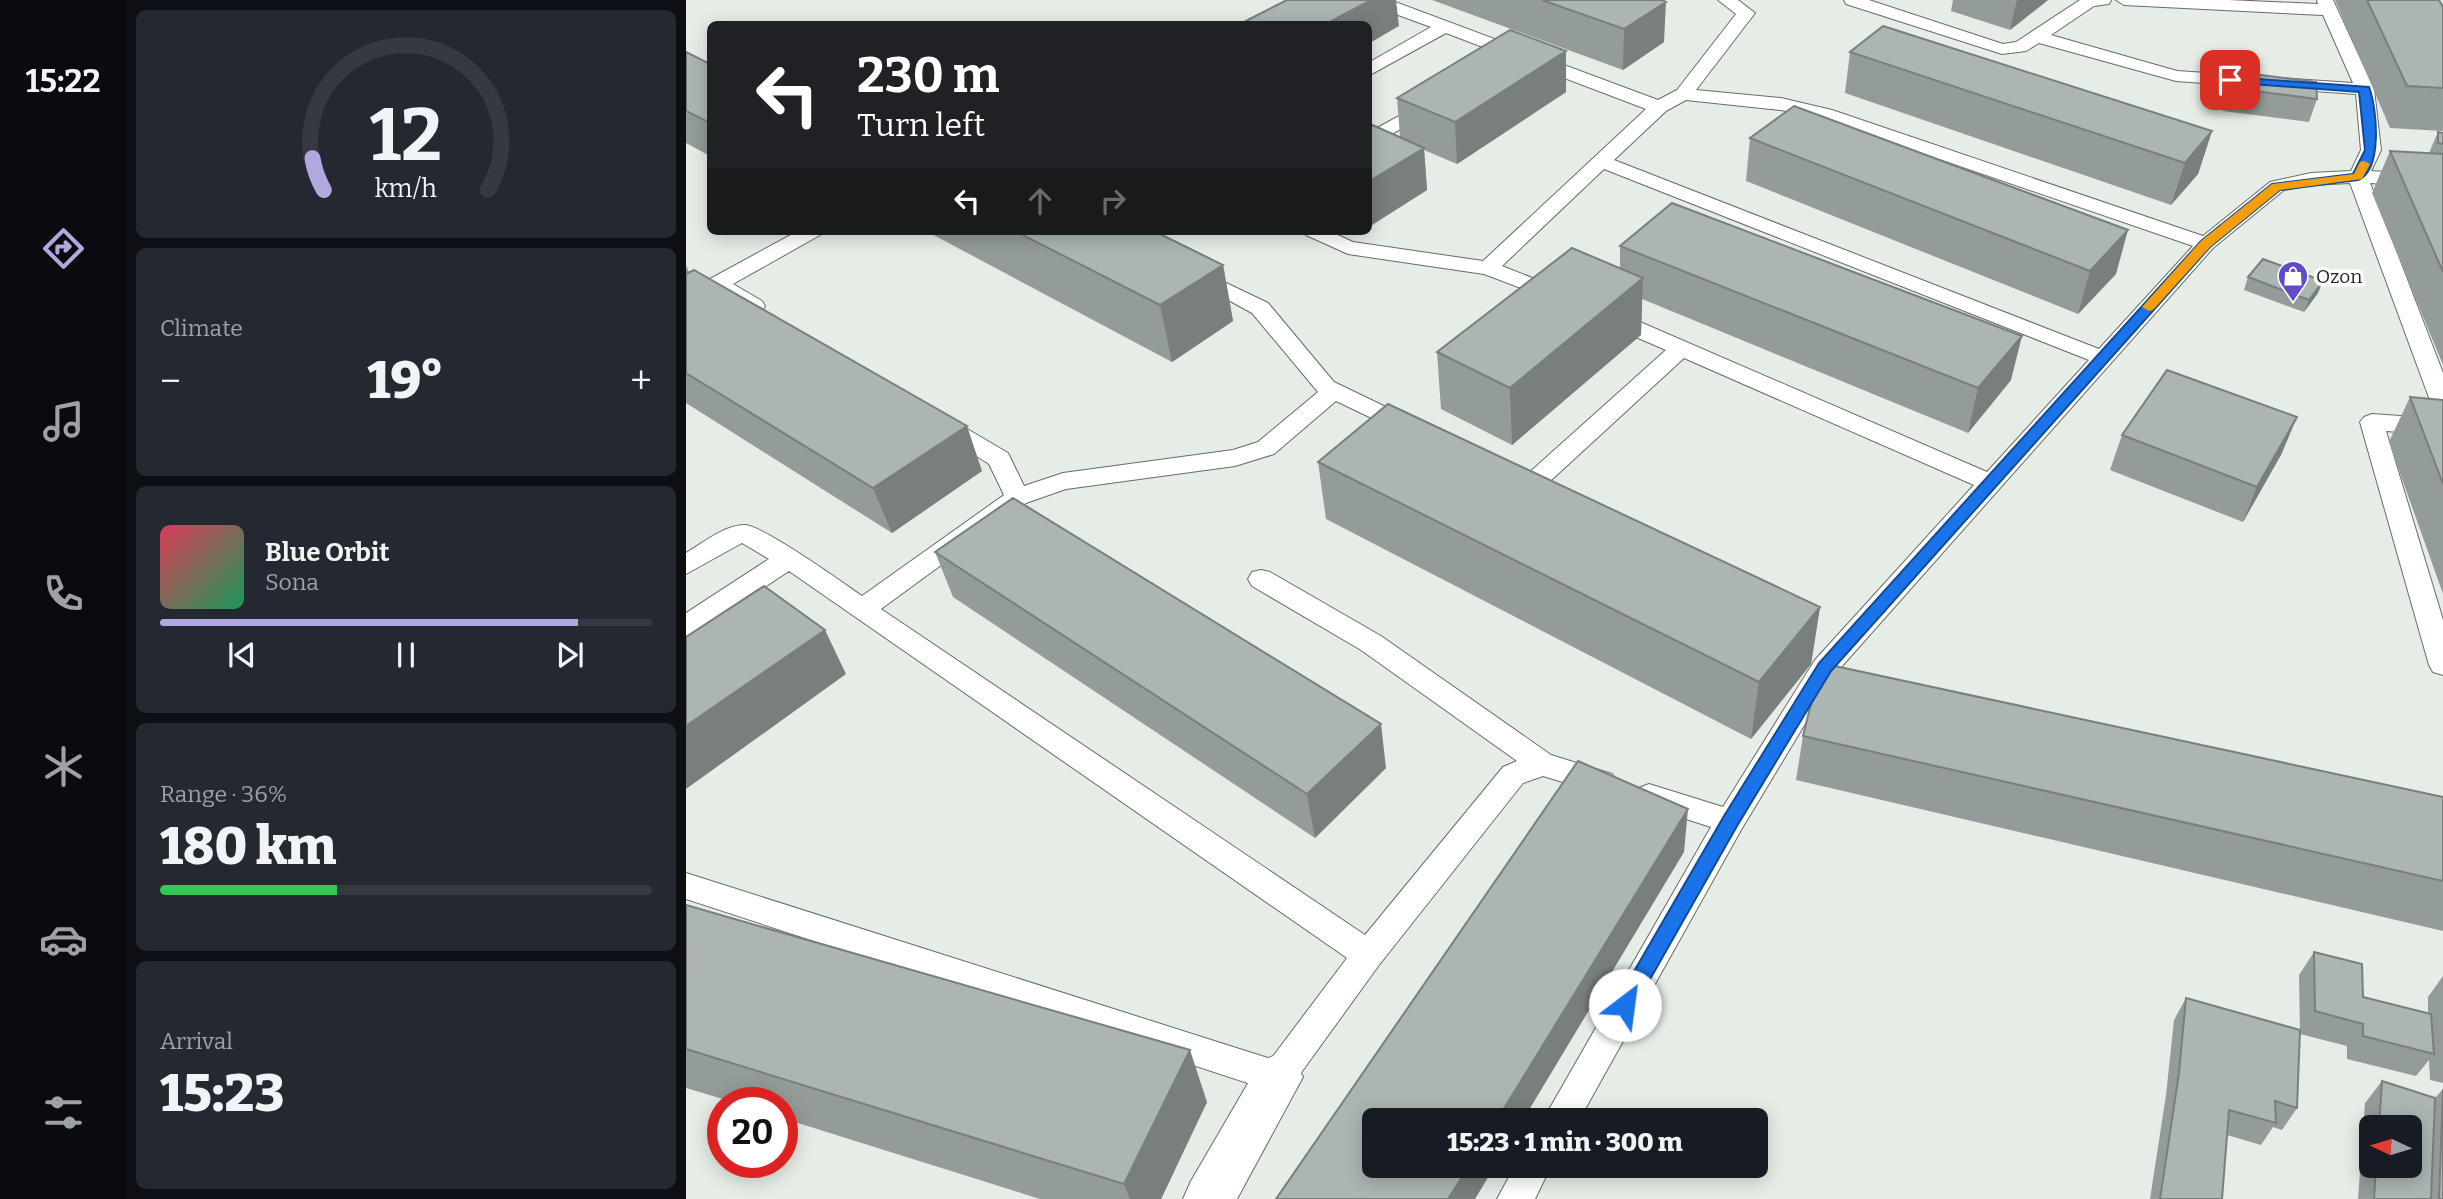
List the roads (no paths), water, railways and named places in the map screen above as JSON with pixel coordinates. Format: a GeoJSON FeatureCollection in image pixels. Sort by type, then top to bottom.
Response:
{"type":"FeatureCollection","features":[{"type":"Feature","properties":{"kind":"street"},"geometry":{"type":"LineString","coordinates":[[1209,1199],[1278,1077]]}},
{"type":"Feature","properties":{"kind":"lane"},"geometry":{"type":"LineString","coordinates":[[1374,0],[1659,107]]}},
{"type":"Feature","properties":{"kind":"lane"},"geometry":{"type":"LineString","coordinates":[[1488,268],[1659,107],[1683,94],[1746,13],[1726,0]]}},
{"type":"Feature","properties":{"kind":"lane"},"geometry":{"type":"LineString","coordinates":[[1852,0],[2002,49],[2020,47],[2090,1],[2102,0]]}},
{"type":"Feature","properties":{"kind":"lane"},"geometry":{"type":"LineString","coordinates":[[2124,0],[2327,5],[2365,89],[2371,150],[2358,177],[2443,403]]}},
{"type":"Feature","properties":{"kind":"lane"},"geometry":{"type":"LineString","coordinates":[[1372,69],[1446,26]]}},
{"type":"Feature","properties":{"kind":"lane"},"geometry":{"type":"LineString","coordinates":[[2037,37],[2176,76],[2365,89]]}},
{"type":"Feature","properties":{"kind":"lane"},"geometry":{"type":"LineString","coordinates":[[1496,67],[1519,53]]}},
{"type":"Feature","properties":{"kind":"lane"},"geometry":{"type":"LineString","coordinates":[[1372,139],[1450,94]]}},
{"type":"Feature","properties":{"kind":"lane"},"geometry":{"type":"LineString","coordinates":[[1683,94],[1781,104],[1825,114],[2206,244]]}},
{"type":"Feature","properties":{"kind":"lane"},"geometry":{"type":"LineString","coordinates":[[1603,162],[2103,358]]}},
{"type":"Feature","properties":{"kind":"lane"},"geometry":{"type":"LineString","coordinates":[[1567,1108],[1730,821],[1836,666],[1991,482],[2206,244],[2277,187],[2358,177],[2424,178],[2443,182]]}},
{"type":"Feature","properties":{"kind":"lane"},"geometry":{"type":"LineString","coordinates":[[686,301],[806,235]]}},
{"type":"Feature","properties":{"kind":"lane"},"geometry":{"type":"LineString","coordinates":[[1322,235],[1348,248],[1488,268],[1991,482]]}},
{"type":"Feature","properties":{"kind":"lane"},"geometry":{"type":"LineString","coordinates":[[1179,267],[1260,308],[1326,387],[1432,438]]}},
{"type":"Feature","properties":{"kind":"lane"},"geometry":{"type":"LineString","coordinates":[[719,284],[778,320]]}},
{"type":"Feature","properties":{"kind":"lane"},"geometry":{"type":"LineString","coordinates":[[1530,486],[1681,348]]}},
{"type":"Feature","properties":{"kind":"lane"},"geometry":{"type":"LineString","coordinates":[[863,608],[1017,497],[1063,481],[1235,458],[1266,448],[1334,390]]}},
{"type":"Feature","properties":{"kind":"lane"},"geometry":{"type":"LineString","coordinates":[[929,415],[999,459],[1017,497]]}},
{"type":"Feature","properties":{"kind":"lane"},"geometry":{"type":"LineString","coordinates":[[2443,427],[2372,422],[2443,665]]}},
{"type":"Feature","properties":{"kind":"lane"},"geometry":{"type":"LineString","coordinates":[[1506,474],[1566,505]]}},
{"type":"Feature","properties":{"kind":"lane"},"geometry":{"type":"LineString","coordinates":[[686,565],[731,537],[745,534],[789,559],[1368,955]]}},
{"type":"Feature","properties":{"kind":"lane"},"geometry":{"type":"LineString","coordinates":[[686,626],[789,559]]}},
{"type":"Feature","properties":{"kind":"lane"},"geometry":{"type":"LineString","coordinates":[[1261,579],[1371,643],[1542,764],[1730,821]]}},
{"type":"Feature","properties":{"kind":"lane"},"geometry":{"type":"LineString","coordinates":[[1815,639],[1836,666]]}},
{"type":"Feature","properties":{"kind":"lane"},"geometry":{"type":"LineString","coordinates":[[686,886],[1278,1077],[1368,955],[1513,775],[1542,764]]}},
{"type":"Feature","properties":{"kind":"lane"},"geometry":{"type":"LineString","coordinates":[[1515,1199],[1527,1178]]}},
{"type":"Feature","properties":{"kind":"place","name":"Ozon"},"geometry":{"type":"Point","coordinates":[2293,303]}}]}
